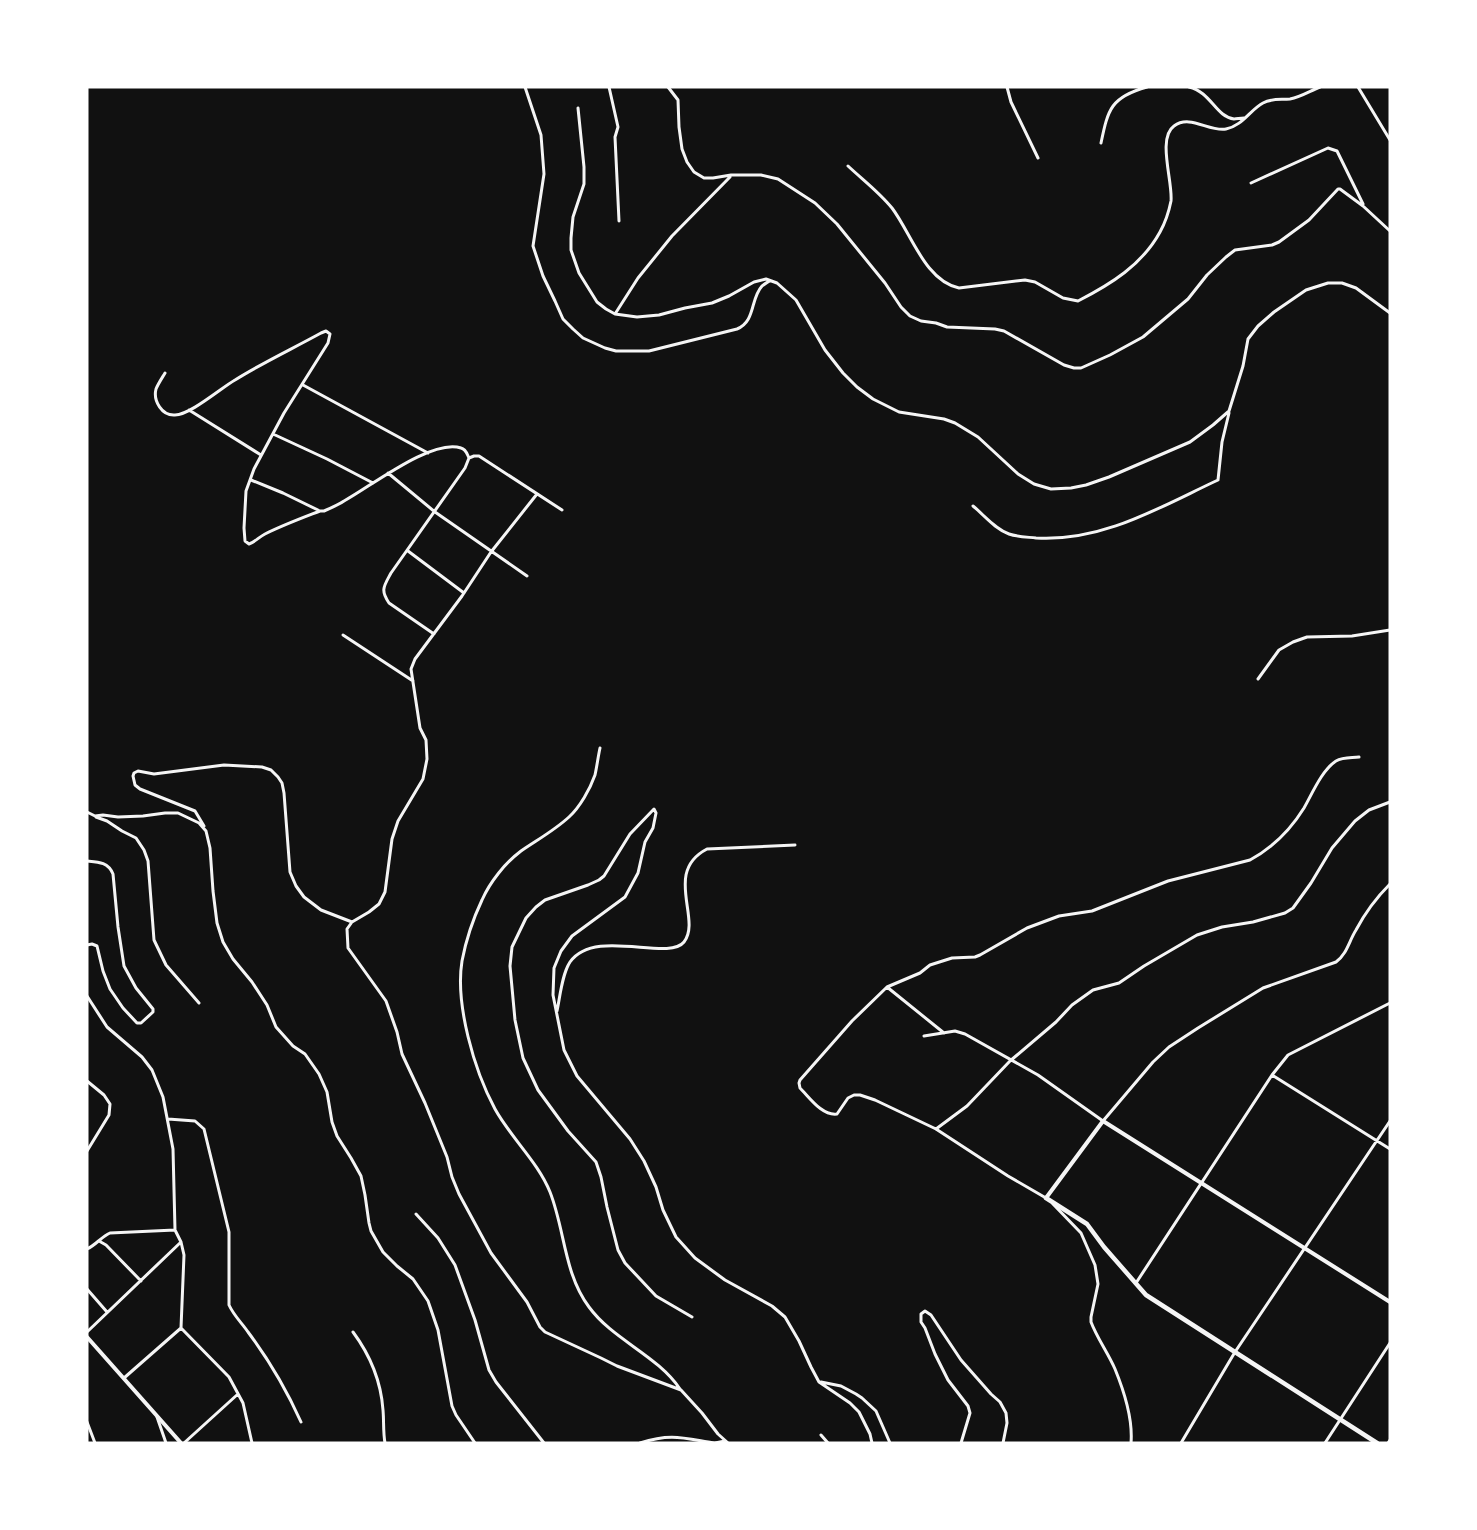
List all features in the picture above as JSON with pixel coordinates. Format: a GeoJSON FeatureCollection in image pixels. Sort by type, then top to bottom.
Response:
{"type":"FeatureCollection","features":[{"type":"Feature","properties":{"kind":"main road"},"geometry":{"type":"LineString","coordinates":[[1047,1198],[1087,1224],[1146,1295],[1377,1443]]}},
{"type":"Feature","properties":{"kind":"street"},"geometry":{"type":"LineString","coordinates":[[525,87],[541,135],[544,174],[533,246],[543,276],[564,319],[583,338],[616,351],[637,352],[649,351],[744,326],[762,285],[770,280]]}},
{"type":"Feature","properties":{"kind":"street"},"geometry":{"type":"LineString","coordinates":[[609,87],[618,128],[615,137],[619,221]]}},
{"type":"Feature","properties":{"kind":"street"},"geometry":{"type":"LineString","coordinates":[[668,87],[678,100],[682,149],[687,162],[704,178],[761,175],[778,179],[815,203],[837,224],[910,316],[946,327],[1004,331],[1064,365],[1074,368],[1081,368],[1135,342],[1188,299],[1207,274],[1226,256],[1235,250],[1279,242],[1309,220],[1336,190],[1340,189],[1363,206],[1390,231]]}},
{"type":"Feature","properties":{"kind":"street"},"geometry":{"type":"LineString","coordinates":[[1007,87],[1011,102],[1038,158]]}},
{"type":"Feature","properties":{"kind":"street"},"geometry":{"type":"LineString","coordinates":[[1101,143],[1106,117],[1115,103],[1134,91],[1147,87]]}},
{"type":"Feature","properties":{"kind":"street"},"geometry":{"type":"LineString","coordinates":[[1189,87],[1202,92],[1227,117],[1246,118]]}},
{"type":"Feature","properties":{"kind":"street"},"geometry":{"type":"LineString","coordinates":[[848,166],[880,194],[893,210],[930,271],[951,287],[1025,280],[1035,282],[1063,298],[1078,301],[1130,269],[1147,252],[1160,232],[1171,200],[1166,144],[1168,133],[1174,126],[1186,121],[1220,130],[1230,128],[1264,102],[1299,96],[1320,87]]}},
{"type":"Feature","properties":{"kind":"street"},"geometry":{"type":"LineString","coordinates":[[1358,87],[1390,140]]}},
{"type":"Feature","properties":{"kind":"street"},"geometry":{"type":"LineString","coordinates":[[578,108],[584,184],[573,217],[571,250],[579,273],[597,302],[615,314],[637,317],[659,315],[711,303],[754,282],[770,280],[777,283],[796,300],[825,350],[843,373],[873,399],[899,412],[944,419],[955,423],[978,437],[1018,474],[1034,484],[1051,489],[1086,485],[1190,442],[1230,411]]}},
{"type":"Feature","properties":{"kind":"street"},"geometry":{"type":"LineString","coordinates":[[1251,183],[1332,148],[1337,151],[1363,206]]}},
{"type":"Feature","properties":{"kind":"street"},"geometry":{"type":"LineString","coordinates":[[615,314],[638,278],[672,236],[731,175]]}},
{"type":"Feature","properties":{"kind":"street"},"geometry":{"type":"LineString","coordinates":[[973,506],[999,529],[1020,537],[1071,536],[1100,531],[1135,520],[1218,480],[1222,442],[1248,339],[1258,326],[1274,312],[1306,290],[1328,283],[1342,283],[1356,288],[1390,313]]}},
{"type":"Feature","properties":{"kind":"street"},"geometry":{"type":"LineString","coordinates":[[165,373],[156,389],[157,404],[164,412],[173,416],[189,410],[236,379],[326,331],[330,334],[328,343],[284,414],[250,480],[246,491],[244,528],[245,541],[249,544],[263,535],[345,501],[388,473],[428,453],[446,447],[459,447],[466,451],[470,458]]}},
{"type":"Feature","properties":{"kind":"street"},"geometry":{"type":"LineString","coordinates":[[303,385],[428,453]]}},
{"type":"Feature","properties":{"kind":"street"},"geometry":{"type":"LineString","coordinates":[[189,410],[262,455]]}},
{"type":"Feature","properties":{"kind":"street"},"geometry":{"type":"LineString","coordinates":[[273,434],[373,483]]}},
{"type":"Feature","properties":{"kind":"street"},"geometry":{"type":"LineString","coordinates":[[470,458],[479,456],[562,510]]}},
{"type":"Feature","properties":{"kind":"street"},"geometry":{"type":"LineString","coordinates":[[434,634],[389,603],[384,596],[383,588],[470,458]]}},
{"type":"Feature","properties":{"kind":"street"},"geometry":{"type":"LineString","coordinates":[[388,473],[435,512],[527,576]]}},
{"type":"Feature","properties":{"kind":"street"},"geometry":{"type":"LineString","coordinates":[[250,480],[320,511]]}},
{"type":"Feature","properties":{"kind":"street"},"geometry":{"type":"LineString","coordinates":[[537,494],[491,552],[415,659],[411,669],[420,728],[426,740],[427,759],[423,779],[398,821],[392,839],[385,892],[379,904],[352,922],[347,929],[348,948],[386,1000],[402,1054],[447,1157],[459,1194],[491,1253],[527,1302],[540,1327],[545,1332],[617,1366],[681,1390]]}},
{"type":"Feature","properties":{"kind":"street"},"geometry":{"type":"LineString","coordinates":[[408,550],[464,593]]}},
{"type":"Feature","properties":{"kind":"street"},"geometry":{"type":"LineString","coordinates":[[1257,679],[1279,650],[1293,642],[1307,638],[1352,636],[1390,630]]}},
{"type":"Feature","properties":{"kind":"street"},"geometry":{"type":"LineString","coordinates":[[343,635],[413,681]]}},
{"type":"Feature","properties":{"kind":"street"},"geometry":{"type":"LineString","coordinates":[[600,748],[595,775],[571,816],[519,853],[497,876],[482,898],[462,961],[460,991],[468,1035],[479,1074],[496,1110],[549,1190],[573,1278],[589,1307],[615,1333],[673,1379],[727,1442]]}},
{"type":"Feature","properties":{"kind":"street"},"geometry":{"type":"LineString","coordinates":[[1131,1443],[1130,1419],[1124,1398],[1114,1368],[1091,1322],[1098,1284],[1095,1264],[1081,1233],[1047,1198],[1008,1176],[936,1129],[860,1095],[848,1098],[837,1114],[827,1114],[800,1088],[799,1083],[812,1065],[852,1021],[887,987],[920,973],[930,965],[952,958],[980,955],[1027,928],[1059,916],[1092,911],[1168,880],[1250,860],[1261,854],[1288,830],[1334,762],[1342,758],[1359,757]]}},
{"type":"Feature","properties":{"kind":"street"},"geometry":{"type":"LineString","coordinates":[[352,922],[321,910],[304,897],[296,886],[290,872],[282,783],[271,770],[262,767],[224,765],[154,774],[138,771],[134,773],[135,785],[195,811],[206,831],[210,848],[217,923],[223,942],[267,1005],[276,1027],[293,1046],[305,1054],[319,1074],[327,1092],[337,1137],[360,1176],[371,1231],[383,1252],[412,1279],[428,1301],[438,1330],[452,1406],[475,1443]]}},
{"type":"Feature","properties":{"kind":"street"},"geometry":{"type":"LineString","coordinates":[[936,1129],[967,1106],[1010,1061],[1056,1022],[1072,1005],[1093,990],[1119,983],[1197,935],[1222,927],[1253,922],[1285,913],[1293,908],[1332,848],[1355,821],[1369,810],[1390,802]]}},
{"type":"Feature","properties":{"kind":"street"},"geometry":{"type":"LineString","coordinates":[[692,1317],[656,1296],[625,1263],[618,1250],[596,1162],[568,1131],[538,1090],[524,1058],[515,1020],[510,966],[512,947],[526,918],[536,907],[545,900],[599,880],[604,876],[630,834],[654,809],[656,813],[653,828],[645,842],[638,873],[625,897],[572,936],[561,951],[554,968],[553,994],[564,1050],[577,1076],[640,1154],[676,1237],[695,1258],[772,1306],[785,1317],[819,1382],[859,1412],[872,1443]]}},
{"type":"Feature","properties":{"kind":"street"},"geometry":{"type":"LineString","coordinates":[[87,812],[136,838],[144,850],[148,861],[154,940],[166,965],[199,1004]]}},
{"type":"Feature","properties":{"kind":"street"},"geometry":{"type":"LineString","coordinates":[[94,816],[118,817],[178,813],[199,823],[206,831]]}},
{"type":"Feature","properties":{"kind":"street"},"geometry":{"type":"LineString","coordinates":[[556,1013],[563,980],[570,963],[579,954],[592,947],[670,948],[686,940],[688,928],[685,883],[687,872],[701,853],[707,849],[795,845]]}},
{"type":"Feature","properties":{"kind":"street"},"geometry":{"type":"LineString","coordinates":[[87,861],[106,864],[113,874],[124,966],[136,988],[153,1009],[153,1012],[141,1023],[137,1023],[116,999],[106,979],[97,946],[87,945]]}},
{"type":"Feature","properties":{"kind":"street"},"geometry":{"type":"LineString","coordinates":[[1047,1198],[1103,1120],[1153,1062],[1169,1047],[1263,988],[1336,962],[1343,957],[1366,912],[1390,885]]}},
{"type":"Feature","properties":{"kind":"street"},"geometry":{"type":"LineString","coordinates":[[887,987],[944,1033]]}},
{"type":"Feature","properties":{"kind":"street"},"geometry":{"type":"LineString","coordinates":[[87,996],[107,1027],[142,1057],[152,1070],[163,1097],[173,1149],[175,1230],[182,1242],[184,1255],[181,1328],[124,1379]]}},
{"type":"Feature","properties":{"kind":"street"},"geometry":{"type":"LineString","coordinates":[[1135,1284],[1272,1074],[1288,1055],[1390,1003]]}},
{"type":"Feature","properties":{"kind":"street"},"geometry":{"type":"LineString","coordinates":[[924,1036],[955,1031],[995,1050],[1390,1302]]}},
{"type":"Feature","properties":{"kind":"street"},"geometry":{"type":"LineString","coordinates":[[1272,1074],[1390,1149]]}},
{"type":"Feature","properties":{"kind":"street"},"geometry":{"type":"LineString","coordinates":[[87,1081],[104,1095],[110,1104],[109,1115],[87,1151]]}},
{"type":"Feature","properties":{"kind":"street"},"geometry":{"type":"LineString","coordinates":[[168,1119],[195,1121],[204,1129],[229,1232],[229,1305],[284,1387],[301,1422]]}},
{"type":"Feature","properties":{"kind":"street"},"geometry":{"type":"LineString","coordinates":[[1181,1443],[1235,1352],[1390,1121]]}},
{"type":"Feature","properties":{"kind":"street"},"geometry":{"type":"LineString","coordinates":[[416,1214],[438,1238],[455,1265],[475,1320],[489,1370],[544,1443]]}},
{"type":"Feature","properties":{"kind":"street"},"geometry":{"type":"LineString","coordinates":[[87,1249],[110,1233],[175,1230]]}},
{"type":"Feature","properties":{"kind":"street"},"geometry":{"type":"LineString","coordinates":[[99,1241],[106,1245],[141,1281]]}},
{"type":"Feature","properties":{"kind":"street"},"geometry":{"type":"LineString","coordinates":[[87,1332],[182,1242]]}},
{"type":"Feature","properties":{"kind":"street"},"geometry":{"type":"LineString","coordinates":[[87,1289],[107,1312]]}},
{"type":"Feature","properties":{"kind":"street"},"geometry":{"type":"LineString","coordinates":[[961,1443],[970,1413],[968,1406],[948,1380],[935,1354],[921,1322],[921,1314],[925,1311],[931,1314],[961,1360],[1000,1402],[1006,1413],[1007,1423],[1004,1443]]}},
{"type":"Feature","properties":{"kind":"street"},"geometry":{"type":"LineString","coordinates":[[181,1328],[229,1377],[243,1403],[252,1443]]}},
{"type":"Feature","properties":{"kind":"street"},"geometry":{"type":"LineString","coordinates":[[353,1332],[369,1356],[379,1384],[385,1443]]}},
{"type":"Feature","properties":{"kind":"street"},"geometry":{"type":"LineString","coordinates":[[87,1337],[183,1443],[238,1394]]}},
{"type":"Feature","properties":{"kind":"street"},"geometry":{"type":"LineString","coordinates":[[1325,1443],[1390,1343]]}},
{"type":"Feature","properties":{"kind":"street"},"geometry":{"type":"LineString","coordinates":[[819,1382],[841,1386],[862,1398],[876,1411],[890,1443]]}},
{"type":"Feature","properties":{"kind":"street"},"geometry":{"type":"LineString","coordinates":[[157,1416],[166,1443]]}},
{"type":"Feature","properties":{"kind":"street"},"geometry":{"type":"LineString","coordinates":[[87,1422],[95,1443]]}},
{"type":"Feature","properties":{"kind":"street"},"geometry":{"type":"LineString","coordinates":[[821,1435],[828,1443]]}},
{"type":"Feature","properties":{"kind":"street"},"geometry":{"type":"LineString","coordinates":[[640,1443],[665,1436],[714,1443],[727,1442]]}}]}
